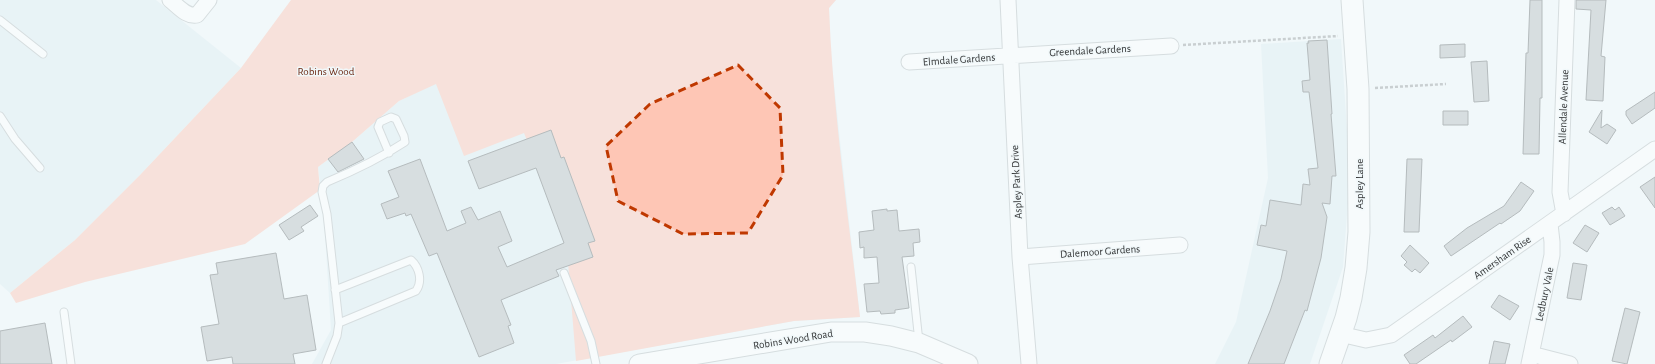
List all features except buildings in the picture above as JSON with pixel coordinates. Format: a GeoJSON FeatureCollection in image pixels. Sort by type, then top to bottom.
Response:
{"type":"FeatureCollection","features":[{"type":"Feature","properties":{"kind":"main road","name":"Aspley Lane"},"geometry":{"type":"LineString","coordinates":[[1330,364],[1346,318],[1351,298],[1356,268],[1359,232],[1358,90],[1352,0]]}},
{"type":"Feature","properties":{"kind":"street"},"geometry":{"type":"LineString","coordinates":[[170,0],[185,13],[192,16],[197,15],[209,0]]}},
{"type":"Feature","properties":{"kind":"street","name":"Aspley Park Drive"},"geometry":{"type":"LineString","coordinates":[[1008,0],[1020,257],[1029,364]]}},
{"type":"Feature","properties":{"kind":"street","name":"Allendale Avenue"},"geometry":{"type":"LineString","coordinates":[[1564,214],[1560,192],[1567,0]]}},
{"type":"Feature","properties":{"kind":"street","name":"Greendale Gardens"},"geometry":{"type":"LineString","coordinates":[[1010,55],[1171,46]]}},
{"type":"Feature","properties":{"kind":"street","name":"Elmdale Gardens"},"geometry":{"type":"LineString","coordinates":[[909,62],[1010,55]]}},
{"type":"Feature","properties":{"kind":"street","name":"Amersham Rise"},"geometry":{"type":"LineString","coordinates":[[1340,334],[1366,340],[1391,335],[1655,149]]}},
{"type":"Feature","properties":{"kind":"street","name":"Ledbury Vale"},"geometry":{"type":"LineString","coordinates":[[1530,359],[1552,255],[1550,224]]}},
{"type":"Feature","properties":{"kind":"street","name":"Dalemoor Gardens"},"geometry":{"type":"LineString","coordinates":[[1020,257],[1180,245]]}},
{"type":"Feature","properties":{"kind":"street","name":"Robins Wood Road"},"geometry":{"type":"LineString","coordinates":[[639,364],[831,332],[865,332],[891,336],[919,343],[968,364]]}},
{"type":"Feature","properties":{"kind":"street"},"geometry":{"type":"LineString","coordinates":[[1530,359],[1570,364]]}},
{"type":"Feature","properties":{"kind":"lane"},"geometry":{"type":"LineString","coordinates":[[0,20],[43,54]]}},
{"type":"Feature","properties":{"kind":"lane"},"geometry":{"type":"LineString","coordinates":[[0,116],[16,139],[40,168]]}},
{"type":"Feature","properties":{"kind":"lane"},"geometry":{"type":"LineString","coordinates":[[326,364],[337,336],[339,323],[327,214],[322,192],[323,186],[327,182],[366,166],[389,153],[405,142],[404,136],[396,119],[391,117],[380,122],[378,126],[389,153]]}},
{"type":"Feature","properties":{"kind":"lane"},"geometry":{"type":"LineString","coordinates":[[335,290],[411,260],[416,264],[420,280],[420,286],[416,291],[339,323]]}},
{"type":"Feature","properties":{"kind":"lane"},"geometry":{"type":"LineString","coordinates":[[911,267],[919,343]]}},
{"type":"Feature","properties":{"kind":"lane"},"geometry":{"type":"LineString","coordinates":[[564,273],[591,341],[596,364]]}},
{"type":"Feature","properties":{"kind":"lane"},"geometry":{"type":"LineString","coordinates":[[64,312],[71,364]]}},
{"type":"Feature","properties":{"kind":"path"},"geometry":{"type":"LineString","coordinates":[[1171,46],[1354,36]]}},
{"type":"Feature","properties":{"kind":"path"},"geometry":{"type":"LineString","coordinates":[[1358,90],[1446,84]]}},
{"type":"Feature","properties":{"kind":"highlighted area"},"geometry":{"type":"Polygon","coordinates":[[[738,65],[780,108],[783,175],[748,233],[683,234],[618,201],[606,146],[650,104],[738,65]]]}},
{"type":"Feature","properties":{"kind":"shaded area"},"geometry":{"type":"Polygon","coordinates":[[[0,0],[156,0],[241,68],[140,175],[75,240],[10,293],[0,284],[0,0]]]}},
{"type":"Feature","properties":{"kind":"shaded area"},"geometry":{"type":"Polygon","coordinates":[[[836,0],[829,8],[830,46],[860,317],[794,321],[556,364],[312,364],[331,330],[324,218],[318,167],[352,142],[399,101],[436,83],[446,107],[836,0]]]}},
{"type":"Feature","properties":{"kind":"shaded area"},"geometry":{"type":"Polygon","coordinates":[[[1341,39],[1350,176],[1343,267],[1310,364],[1215,364],[1236,322],[1268,178],[1261,44],[1341,39]]]}},
{"type":"Feature","properties":{"kind":"green space","name":"Robins Wood"},"geometry":{"type":"Polygon","coordinates":[[[291,0],[836,0],[829,8],[831,47],[842,162],[860,317],[794,321],[576,361],[567,250],[564,234],[524,133],[464,156],[436,84],[399,101],[352,142],[318,167],[320,190],[245,244],[85,282],[16,303],[10,293],[75,240],[140,175],[241,68],[291,0]]]}}]}
